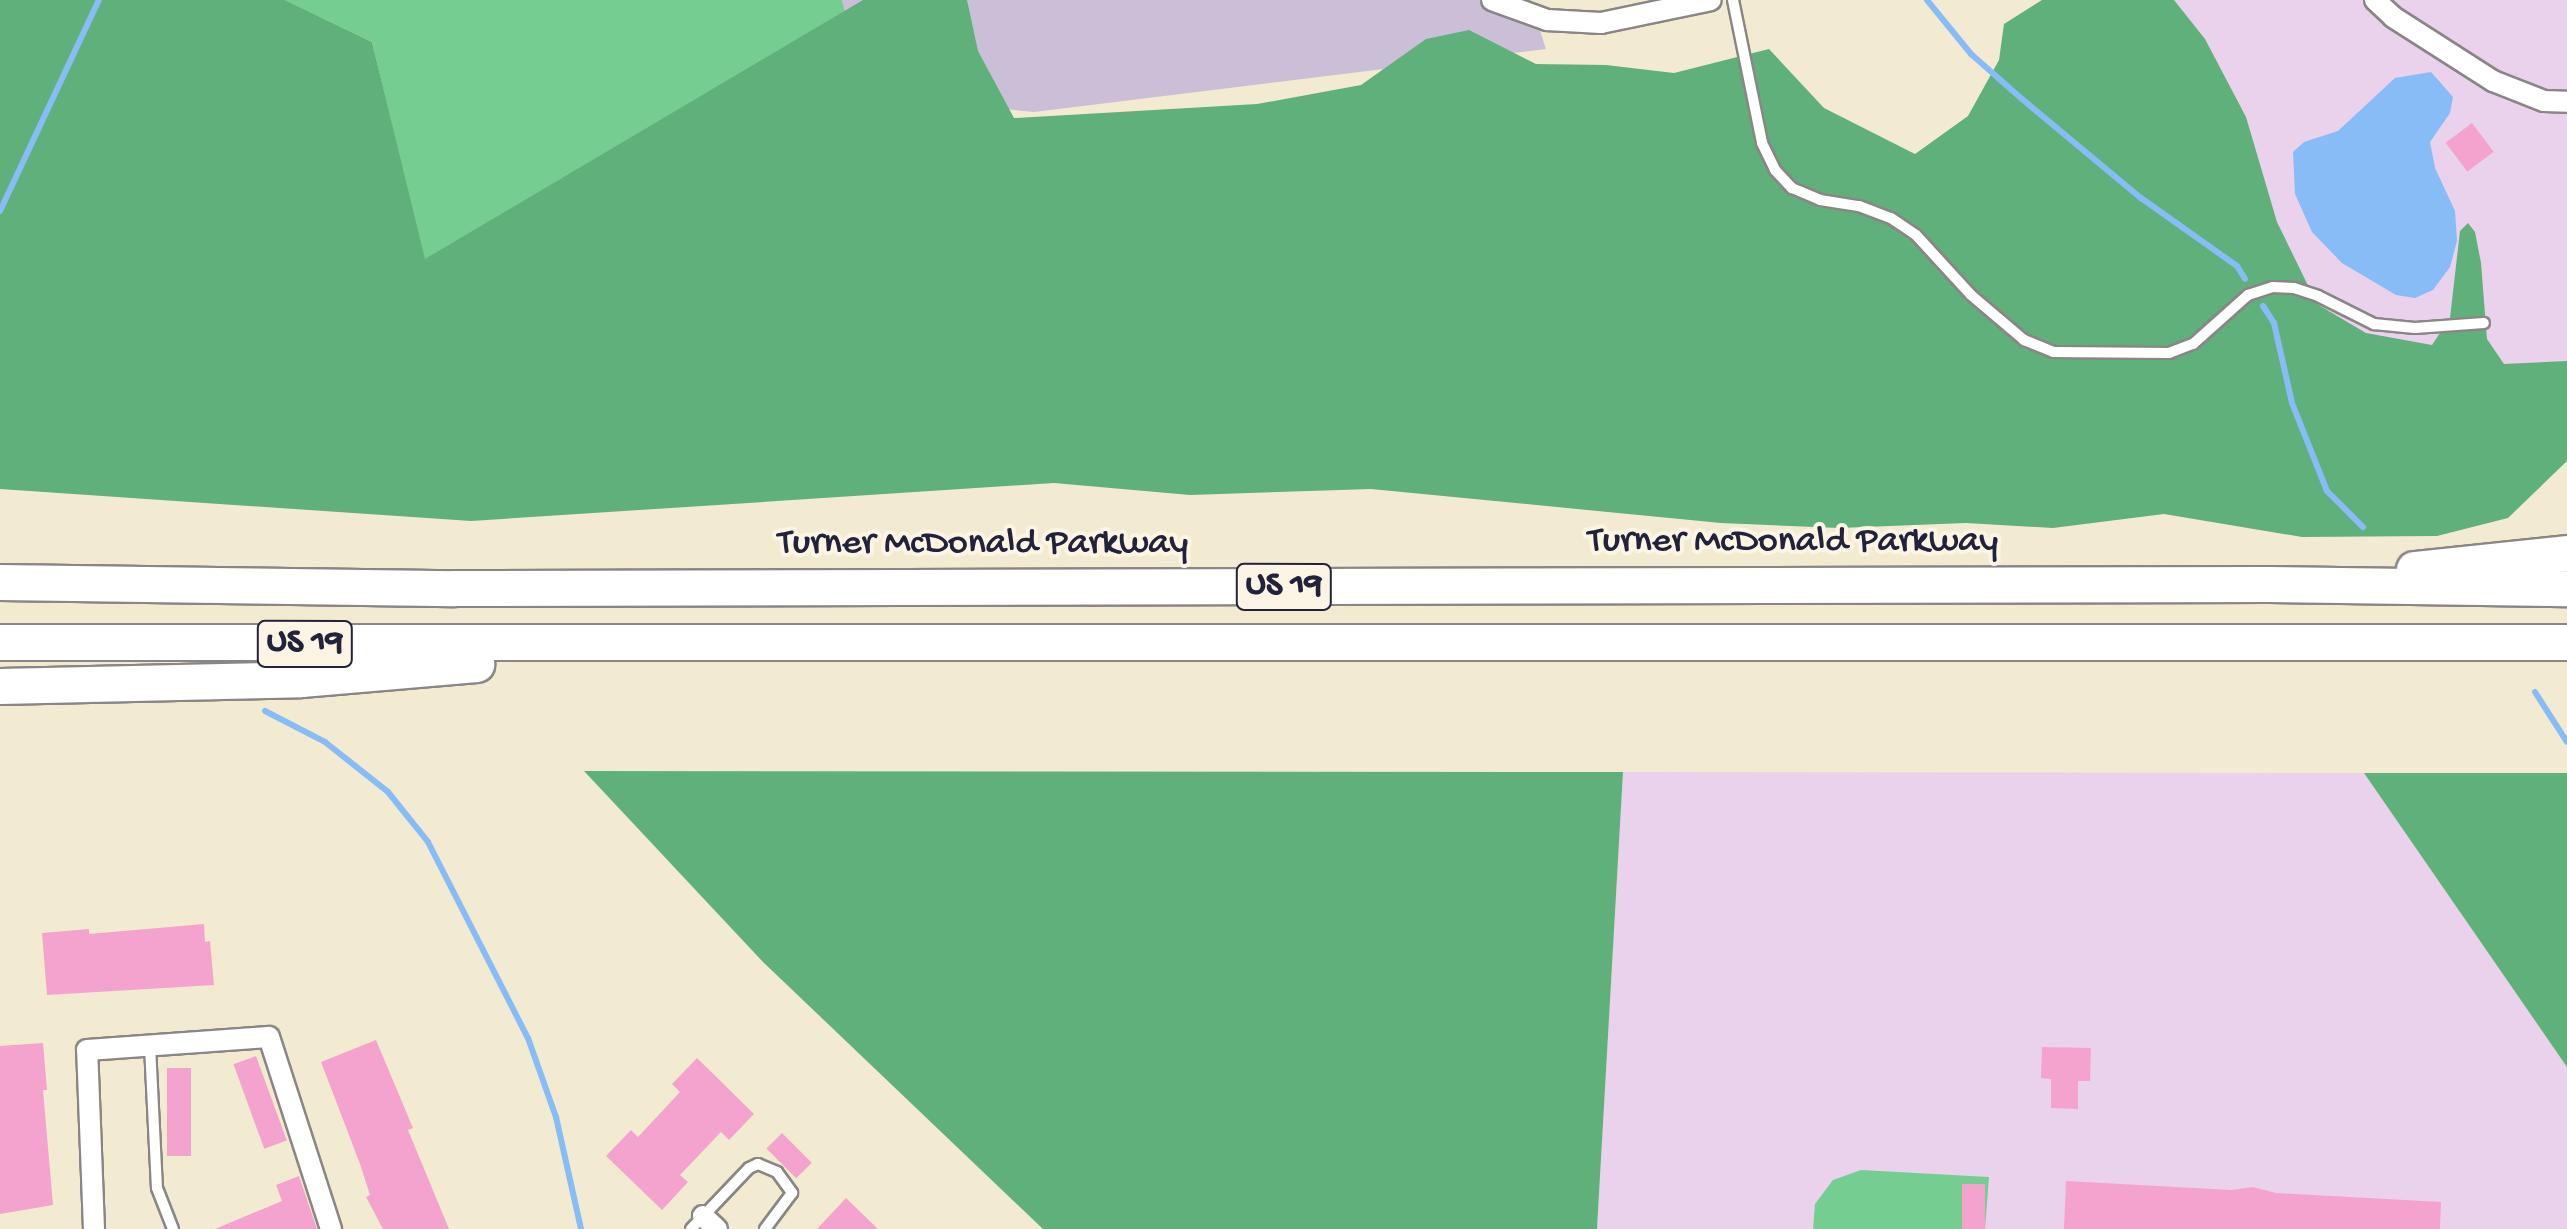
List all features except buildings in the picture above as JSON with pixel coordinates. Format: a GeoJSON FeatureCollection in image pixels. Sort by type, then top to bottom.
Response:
{"type":"FeatureCollection","features":[{"type":"Feature","properties":{"kind":"highway"},"geometry":{"type":"LineString","coordinates":[[2269,584],[2567,553]]}},
{"type":"Feature","properties":{"kind":"highway","name":"Turner McDonald Parkway"},"geometry":{"type":"LineString","coordinates":[[0,578],[140,585],[2269,584],[2567,588]]}},
{"type":"Feature","properties":{"kind":"highway","name":"US 19"},"geometry":{"type":"LineString","coordinates":[[0,642],[2567,642]]}},
{"type":"Feature","properties":{"kind":"highway"},"geometry":{"type":"LineString","coordinates":[[0,686],[301,679],[503,661],[611,645]]}},
{"type":"Feature","properties":{"kind":"street"},"geometry":{"type":"LineString","coordinates":[[1492,0],[1546,20],[1601,23],[1712,0]]}},
{"type":"Feature","properties":{"kind":"street"},"geometry":{"type":"LineString","coordinates":[[2376,0],[2393,17],[2493,81],[2544,101],[2567,102]]}},
{"type":"Feature","properties":{"kind":"street"},"geometry":{"type":"LineString","coordinates":[[94,1229],[87,1050],[269,1037],[331,1229]]}},
{"type":"Feature","properties":{"kind":"lane"},"geometry":{"type":"LineString","coordinates":[[1733,0],[1762,143],[1775,170],[1792,188],[1820,200],[1858,206],[1891,218],[1916,235],[1994,317],[2024,340],[2053,352],[2169,354],[2193,344],[2248,295],[2273,286],[2318,296],[2374,324],[2414,328],[2484,323]]}},
{"type":"Feature","properties":{"kind":"lane"},"geometry":{"type":"LineString","coordinates":[[150,1046],[157,1188],[173,1229]]}},
{"type":"Feature","properties":{"kind":"lane"},"geometry":{"type":"LineString","coordinates":[[704,1225],[749,1168],[767,1166],[789,1182],[792,1193],[765,1229]]}},
{"type":"Feature","properties":{"kind":"shaded area"},"geometry":{"type":"Polygon","coordinates":[[[842,0],[1530,0],[1546,49],[1034,112],[867,95],[842,0]]]}},
{"type":"Feature","properties":{"kind":"shaded area"},"geometry":{"type":"Polygon","coordinates":[[[2068,0],[2567,0],[2567,414],[2231,416],[2068,0]]]}},
{"type":"Feature","properties":{"kind":"shaded area"},"geometry":{"type":"Polygon","coordinates":[[[1623,772],[2364,773],[2567,1067],[2567,1229],[1597,1229],[1623,772]]]}},
{"type":"Feature","properties":{"kind":"green space"},"geometry":{"type":"Polygon","coordinates":[[[0,0],[285,0],[372,42],[425,259],[863,0],[967,0],[978,51],[1014,118],[1257,104],[1361,85],[1426,39],[1469,30],[1536,64],[1606,65],[1674,73],[1769,49],[1824,108],[1915,154],[1968,116],[1999,60],[2004,24],[2042,0],[2174,0],[2205,39],[2246,117],[2277,222],[2317,304],[2366,333],[2432,345],[2450,318],[2460,231],[2468,223],[2475,232],[2481,263],[2487,339],[2504,364],[2567,361],[2567,461],[2508,518],[2437,536],[2302,537],[2164,514],[2053,528],[1966,523],[1839,528],[1721,523],[1371,489],[1190,495],[1054,483],[471,521],[0,489],[0,0]]]}},
{"type":"Feature","properties":{"kind":"green space"},"geometry":{"type":"Polygon","coordinates":[[[285,0],[842,0],[867,95],[464,427],[372,42],[285,0]]]}},
{"type":"Feature","properties":{"kind":"green space"},"geometry":{"type":"Polygon","coordinates":[[[584,771],[1623,772],[1597,1229],[1043,1229],[763,962],[584,771]]]}},
{"type":"Feature","properties":{"kind":"green space"},"geometry":{"type":"Polygon","coordinates":[[[2364,773],[2567,773],[2567,1067],[2364,773]]]}},
{"type":"Feature","properties":{"kind":"green space"},"geometry":{"type":"Polygon","coordinates":[[[1861,1170],[1989,1177],[1985,1229],[1813,1229],[1815,1204],[1833,1180],[1861,1170]]]}},
{"type":"Feature","properties":{"kind":"water"},"geometry":{"type":"Polygon","coordinates":[[[2431,72],[2453,97],[2450,113],[2430,142],[2435,168],[2455,211],[2457,241],[2450,267],[2433,290],[2415,298],[2396,295],[2342,263],[2312,232],[2295,194],[2293,152],[2304,142],[2338,131],[2395,78],[2431,72]]]}},
{"type":"Feature","properties":{"kind":"waterway"},"geometry":{"type":"LineString","coordinates":[[0,211],[99,0]]}},
{"type":"Feature","properties":{"kind":"waterway"},"geometry":{"type":"LineString","coordinates":[[1927,0],[1971,54],[2022,99],[2141,198],[2237,266],[2245,279]]}},
{"type":"Feature","properties":{"kind":"waterway"},"geometry":{"type":"LineString","coordinates":[[2263,306],[2274,323],[2292,403],[2327,491],[2363,527]]}},
{"type":"Feature","properties":{"kind":"waterway"},"geometry":{"type":"LineString","coordinates":[[2535,692],[2567,742]]}},
{"type":"Feature","properties":{"kind":"waterway"},"geometry":{"type":"LineString","coordinates":[[265,711],[325,742],[388,792],[428,842],[528,1038],[556,1117],[581,1229]]}}]}
